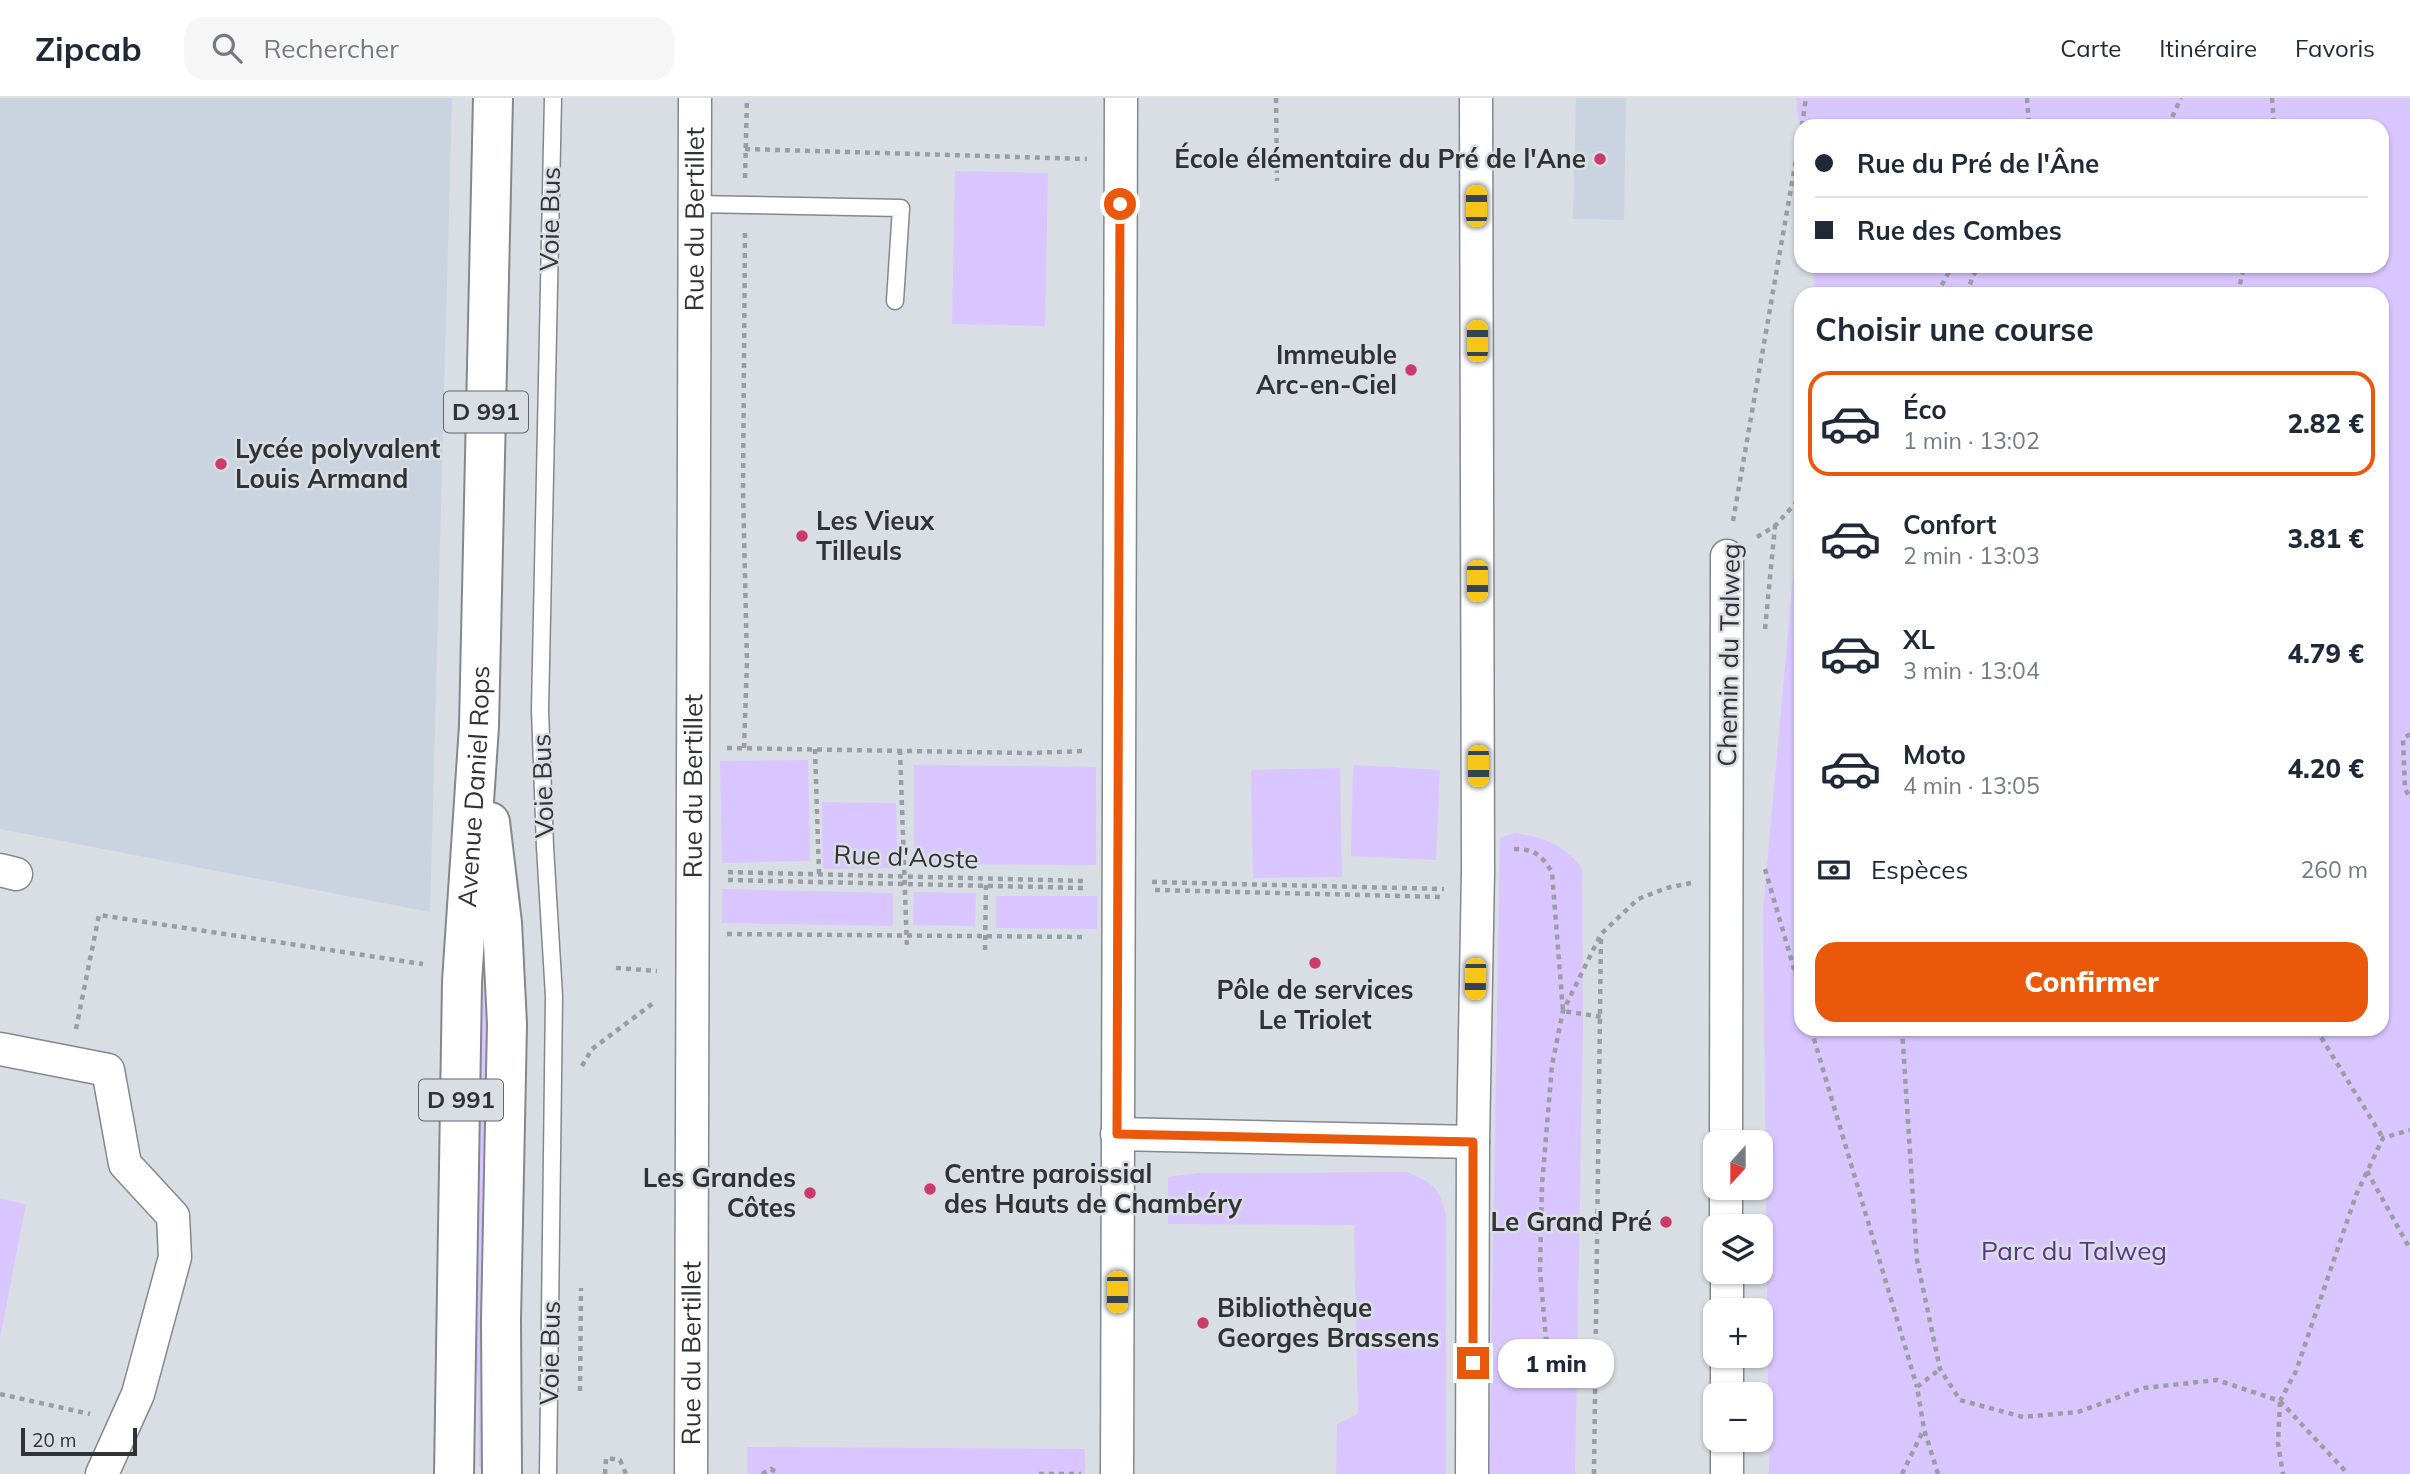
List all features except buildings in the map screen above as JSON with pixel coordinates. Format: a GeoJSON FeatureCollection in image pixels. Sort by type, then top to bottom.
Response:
{"type":"FeatureCollection","features":[{"type":"Feature","properties":{"kind":"main road","name":"Avenue Daniel Rops"},"geometry":{"type":"LineString","coordinates":[[454,1474],[463,982],[479,726],[494,98]]}},
{"type":"Feature","properties":{"kind":"main road"},"geometry":{"type":"LineString","coordinates":[[479,726],[502,923],[507,1024],[501,1320],[502,1474]]}},
{"type":"Feature","properties":{"kind":"street","name":"Rue du Bertillet"},"geometry":{"type":"LineString","coordinates":[[691,1474],[695,98]]}},
{"type":"Feature","properties":{"kind":"street"},"geometry":{"type":"LineString","coordinates":[[1117,1474],[1121,98]]}},
{"type":"Feature","properties":{"kind":"street"},"geometry":{"type":"LineString","coordinates":[[1472,1474],[1477,881],[1476,98]]}},
{"type":"Feature","properties":{"kind":"street","name":"Chemin du Talweg"},"geometry":{"type":"LineString","coordinates":[[1726,1130],[1727,556]]}},
{"type":"Feature","properties":{"kind":"street"},"geometry":{"type":"LineString","coordinates":[[0,1049],[108,1070],[125,1164],[173,1216],[175,1257],[138,1394],[102,1474]]}},
{"type":"Feature","properties":{"kind":"street"},"geometry":{"type":"LineString","coordinates":[[1117,1134],[1473,1142]]}},
{"type":"Feature","properties":{"kind":"street"},"geometry":{"type":"LineString","coordinates":[[1727,1452],[1727,1474]]}},
{"type":"Feature","properties":{"kind":"lane","name":"Voie Bus"},"geometry":{"type":"LineString","coordinates":[[548,1474],[555,1009],[540,710],[553,98]]}},
{"type":"Feature","properties":{"kind":"lane"},"geometry":{"type":"LineString","coordinates":[[693,204],[901,208],[895,301]]}},
{"type":"Feature","properties":{"kind":"path"},"geometry":{"type":"LineString","coordinates":[[744,748],[747,663],[743,491],[747,98]]}},
{"type":"Feature","properties":{"kind":"path"},"geometry":{"type":"LineString","coordinates":[[1276,98],[1277,181]]}},
{"type":"Feature","properties":{"kind":"path","name":"Chemin du Talweg"},"geometry":{"type":"LineString","coordinates":[[1802,119],[1806,98]]}},
{"type":"Feature","properties":{"kind":"path"},"geometry":{"type":"LineString","coordinates":[[2027,98],[2028,119]]}},
{"type":"Feature","properties":{"kind":"path"},"geometry":{"type":"LineString","coordinates":[[2172,119],[2182,98]]}},
{"type":"Feature","properties":{"kind":"path"},"geometry":{"type":"LineString","coordinates":[[2272,98],[2274,119]]}},
{"type":"Feature","properties":{"kind":"path"},"geometry":{"type":"LineString","coordinates":[[745,149],[1120,159]]}},
{"type":"Feature","properties":{"kind":"path","name":"Chemin du Talweg"},"geometry":{"type":"LineString","coordinates":[[1727,556],[1794,168]]}},
{"type":"Feature","properties":{"kind":"path"},"geometry":{"type":"LineString","coordinates":[[1727,556],[1775,526],[1794,505]]}},
{"type":"Feature","properties":{"kind":"path"},"geometry":{"type":"LineString","coordinates":[[2410,734],[2403,739],[2405,789],[2410,796]]}},
{"type":"Feature","properties":{"kind":"path"},"geometry":{"type":"LineString","coordinates":[[692,745],[1029,753],[1082,751]]}},
{"type":"Feature","properties":{"kind":"path"},"geometry":{"type":"LineString","coordinates":[[815,749],[819,874]]}},
{"type":"Feature","properties":{"kind":"path"},"geometry":{"type":"LineString","coordinates":[[900,750],[907,949]]}},
{"type":"Feature","properties":{"kind":"path"},"geometry":{"type":"LineString","coordinates":[[1477,881],[1511,849],[1526,849],[1542,857],[1552,872],[1563,1011],[1552,1066],[1542,1185],[1540,1270],[1546,1339],[1596,1356]]}},
{"type":"Feature","properties":{"kind":"path"},"geometry":{"type":"LineString","coordinates":[[1763,863],[1794,969]]}},
{"type":"Feature","properties":{"kind":"path","name":"Rue d'Aoste"},"geometry":{"type":"LineString","coordinates":[[693,871],[1118,882],[1477,881]]}},
{"type":"Feature","properties":{"kind":"path"},"geometry":{"type":"LineString","coordinates":[[985,950],[986,879]]}},
{"type":"Feature","properties":{"kind":"path"},"geometry":{"type":"LineString","coordinates":[[1563,1011],[1601,934],[1638,899],[1667,888]]}},
{"type":"Feature","properties":{"kind":"path"},"geometry":{"type":"LineString","coordinates":[[69,1063],[99,915],[423,964]]}},
{"type":"Feature","properties":{"kind":"path"},"geometry":{"type":"LineString","coordinates":[[694,932],[1118,938]]}},
{"type":"Feature","properties":{"kind":"path"},"geometry":{"type":"LineString","coordinates":[[1594,1474],[1601,934]]}},
{"type":"Feature","properties":{"kind":"path"},"geometry":{"type":"LineString","coordinates":[[592,1049],[693,973]]}},
{"type":"Feature","properties":{"kind":"path"},"geometry":{"type":"LineString","coordinates":[[1563,1011],[1602,1017]]}},
{"type":"Feature","properties":{"kind":"path"},"geometry":{"type":"LineString","coordinates":[[1813,1036],[1917,1387],[1924,1429],[1938,1474]]}},
{"type":"Feature","properties":{"kind":"path"},"geometry":{"type":"LineString","coordinates":[[1902,1036],[1917,1260],[1940,1369],[1960,1400],[2023,1417],[2078,1412],[2144,1388],[2217,1380],[2280,1401],[2348,1474]]}},
{"type":"Feature","properties":{"kind":"path"},"geometry":{"type":"LineString","coordinates":[[2320,1036],[2383,1138]]}},
{"type":"Feature","properties":{"kind":"path"},"geometry":{"type":"LineString","coordinates":[[2283,1474],[2278,1444],[2280,1401],[2297,1371],[2356,1195],[2383,1138],[2410,1130]]}},
{"type":"Feature","properties":{"kind":"path"},"geometry":{"type":"LineString","coordinates":[[2367,1171],[2410,1249]]}},
{"type":"Feature","properties":{"kind":"path"},"geometry":{"type":"LineString","coordinates":[[1917,1387],[1940,1369]]}},
{"type":"Feature","properties":{"kind":"path"},"geometry":{"type":"LineString","coordinates":[[0,1394],[125,1421]]}},
{"type":"Feature","properties":{"kind":"path"},"geometry":{"type":"LineString","coordinates":[[1902,1474],[1924,1429]]}},
{"type":"Feature","properties":{"kind":"path"},"geometry":{"type":"LineString","coordinates":[[605,1474],[606,1458],[620,1460],[626,1474]]}},
{"type":"Feature","properties":{"kind":"path"},"geometry":{"type":"LineString","coordinates":[[762,1474],[771,1469],[779,1474]]}},
{"type":"Feature","properties":{"kind":"shaded area","name":"Lycée polyvalent Louis Armand"},"geometry":{"type":"Polygon","coordinates":[[[0,98],[452,98],[430,912],[0,829],[0,98]]]}},
{"type":"Feature","properties":{"kind":"shaded area","name":"École élémentaire du Pré de l'Ane"},"geometry":{"type":"Polygon","coordinates":[[[1576,98],[1626,98],[1624,220],[1573,219],[1576,98]]]}},
{"type":"Feature","properties":{"kind":"green space","name":"Parc du Talweg"},"geometry":{"type":"Polygon","coordinates":[[[1796,98],[2410,98],[2410,1474],[1769,1474],[1769,1452],[1773,1452],[1773,1382],[1768,1382],[1768,1368],[1773,1368],[1773,1298],[1767,1298],[1767,1284],[1773,1284],[1773,1214],[1766,1214],[1766,1200],[1773,1200],[1773,1130],[1765,1130],[1763,910],[1794,566],[1794,1036],[2389,1036],[2389,287],[1814,287],[1814,273],[2389,273],[2389,119],[1798,119],[1796,98]]]}},
{"type":"Feature","properties":{"kind":"green space"},"geometry":{"type":"Polygon","coordinates":[[[955,171],[1048,173],[1045,326],[952,324],[955,171]]]}},
{"type":"Feature","properties":{"kind":"green space"},"geometry":{"type":"Polygon","coordinates":[[[808,760],[810,861],[722,863],[720,761],[808,760]]]}},
{"type":"Feature","properties":{"kind":"green space"},"geometry":{"type":"Polygon","coordinates":[[[914,765],[1096,767],[1096,865],[914,864],[914,765]]]}},
{"type":"Feature","properties":{"kind":"green space"},"geometry":{"type":"Polygon","coordinates":[[[1353,765],[1440,770],[1436,860],[1351,856],[1353,765]]]}},
{"type":"Feature","properties":{"kind":"green space"},"geometry":{"type":"Polygon","coordinates":[[[1340,768],[1342,877],[1253,878],[1251,770],[1340,768]]]}},
{"type":"Feature","properties":{"kind":"green space"},"geometry":{"type":"Polygon","coordinates":[[[822,802],[896,803],[898,868],[823,869],[822,802]]]}},
{"type":"Feature","properties":{"kind":"green space"},"geometry":{"type":"Polygon","coordinates":[[[1515,833],[1553,843],[1568,853],[1582,868],[1583,1026],[1575,1474],[1489,1474],[1500,838],[1515,833]]]}},
{"type":"Feature","properties":{"kind":"green space"},"geometry":{"type":"Polygon","coordinates":[[[479,880],[499,1022],[486,1468],[479,1466],[478,1379],[465,1314],[479,880]]]}},
{"type":"Feature","properties":{"kind":"green space"},"geometry":{"type":"Polygon","coordinates":[[[722,889],[893,893],[893,926],[722,923],[722,889]]]}},
{"type":"Feature","properties":{"kind":"green space"},"geometry":{"type":"Polygon","coordinates":[[[914,892],[976,893],[975,926],[913,925],[914,892]]]}},
{"type":"Feature","properties":{"kind":"green space"},"geometry":{"type":"Polygon","coordinates":[[[996,896],[1097,896],[1097,929],[996,928],[996,896]]]}},
{"type":"Feature","properties":{"kind":"green space"},"geometry":{"type":"Polygon","coordinates":[[[1408,1172],[1424,1180],[1438,1192],[1446,1215],[1446,1474],[1336,1474],[1337,1424],[1358,1414],[1354,1225],[1168,1224],[1168,1177],[1198,1173],[1408,1172]]]}},
{"type":"Feature","properties":{"kind":"green space"},"geometry":{"type":"Polygon","coordinates":[[[0,1199],[26,1204],[0,1338],[0,1199]]]}},
{"type":"Feature","properties":{"kind":"green space"},"geometry":{"type":"Polygon","coordinates":[[[747,1447],[1085,1449],[1085,1474],[747,1474],[747,1447]]]}},
{"type":"Feature","properties":{"kind":"place","name":"École élémentaire du Pré de l'Ane"},"geometry":{"type":"Point","coordinates":[1600,159]}},
{"type":"Feature","properties":{"kind":"place","name":"Immeuble Arc-en-Ciel"},"geometry":{"type":"Point","coordinates":[1411,370]}},
{"type":"Feature","properties":{"kind":"place","name":"Lycée polyvalent Louis Armand"},"geometry":{"type":"Point","coordinates":[221,464]}},
{"type":"Feature","properties":{"kind":"place","name":"Les Vieux Tilleuls"},"geometry":{"type":"Point","coordinates":[802,536]}},
{"type":"Feature","properties":{"kind":"place","name":"Pôle de services Le Triolet"},"geometry":{"type":"Point","coordinates":[1315,963]}},
{"type":"Feature","properties":{"kind":"place","name":"Centre paroissial des Hauts de Chambéry"},"geometry":{"type":"Point","coordinates":[930,1189]}},
{"type":"Feature","properties":{"kind":"place","name":"Les Grandes Côtes"},"geometry":{"type":"Point","coordinates":[810,1193]}},
{"type":"Feature","properties":{"kind":"place","name":"Le Grand Pré"},"geometry":{"type":"Point","coordinates":[1666,1222]}},
{"type":"Feature","properties":{"kind":"place","name":"Bibliothèque Georges Brassens"},"geometry":{"type":"Point","coordinates":[1203,1323]}},
{"type":"Feature","properties":{"kind":"route"},"geometry":{"type":"LineString","coordinates":[[1120,204],[1117,1134],[1473,1142],[1473,1363]]}}]}
